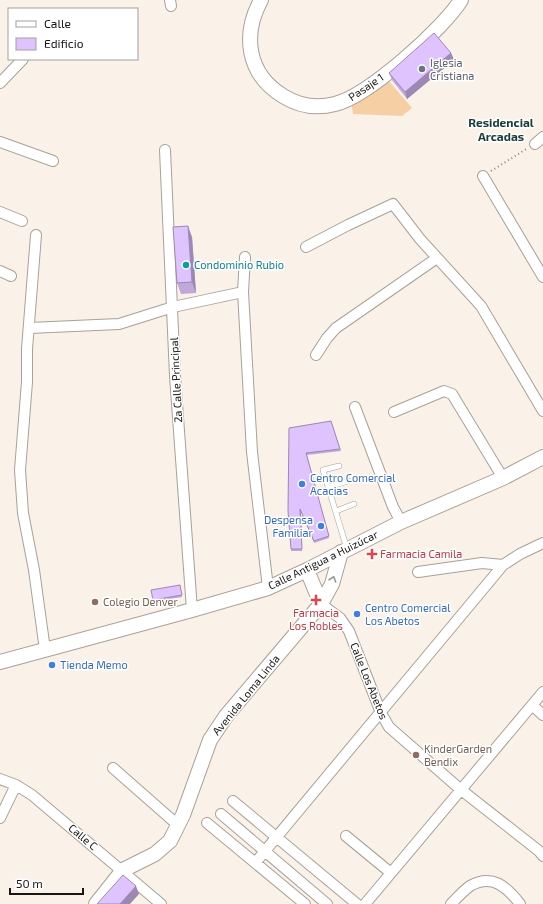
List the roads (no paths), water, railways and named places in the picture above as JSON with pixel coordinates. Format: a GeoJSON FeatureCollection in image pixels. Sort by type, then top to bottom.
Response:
{"type":"FeatureCollection","features":[{"type":"Feature","properties":{"kind":"street","name":"Pasaje 1"},"geometry":{"type":"LineString","coordinates":[[261,0],[255,11],[250,28],[249,42],[254,65],[262,77],[277,92],[299,104],[314,106],[327,106],[342,102],[367,88],[428,38],[461,0]]}},
{"type":"Feature","properties":{"kind":"street"},"geometry":{"type":"LineString","coordinates":[[0,83],[22,60]]}},
{"type":"Feature","properties":{"kind":"street"},"geometry":{"type":"LineString","coordinates":[[535,144],[543,136]]}},
{"type":"Feature","properties":{"kind":"street"},"geometry":{"type":"LineString","coordinates":[[0,142],[52,161]]}},
{"type":"Feature","properties":{"kind":"street","name":"2a Calle Principal"},"geometry":{"type":"LineString","coordinates":[[165,150],[169,262],[173,307],[179,448],[192,610]]}},
{"type":"Feature","properties":{"kind":"street"},"geometry":{"type":"LineString","coordinates":[[483,176],[543,277]]}},
{"type":"Feature","properties":{"kind":"street"},"geometry":{"type":"LineString","coordinates":[[306,247],[348,225],[394,204],[420,239],[481,306],[543,411]]}},
{"type":"Feature","properties":{"kind":"street"},"geometry":{"type":"LineString","coordinates":[[0,212],[22,221]]}},
{"type":"Feature","properties":{"kind":"street"},"geometry":{"type":"LineString","coordinates":[[36,236],[20,470],[23,513],[34,570],[45,650]]}},
{"type":"Feature","properties":{"kind":"street"},"geometry":{"type":"LineString","coordinates":[[245,257],[243,292],[252,452],[268,588]]}},
{"type":"Feature","properties":{"kind":"street"},"geometry":{"type":"LineString","coordinates":[[316,355],[327,338],[336,328],[437,258]]}},
{"type":"Feature","properties":{"kind":"street"},"geometry":{"type":"LineString","coordinates":[[0,271],[11,276]]}},
{"type":"Feature","properties":{"kind":"street"},"geometry":{"type":"LineString","coordinates":[[29,328],[119,324],[173,307],[243,292]]}},
{"type":"Feature","properties":{"kind":"street"},"geometry":{"type":"LineString","coordinates":[[394,412],[444,390],[452,394],[503,478]]}},
{"type":"Feature","properties":{"kind":"street"},"geometry":{"type":"LineString","coordinates":[[355,407],[401,522]]}},
{"type":"Feature","properties":{"kind":"street","name":"Calle Antigua a Huizúcar"},"geometry":{"type":"LineString","coordinates":[[0,662],[268,588],[307,570],[401,522],[503,478],[543,456]]}},
{"type":"Feature","properties":{"kind":"street"},"geometry":{"type":"LineString","coordinates":[[255,863],[504,565],[520,554],[543,543]]}},
{"type":"Feature","properties":{"kind":"street","name":"Avenida Loma Linda"},"geometry":{"type":"LineString","coordinates":[[123,870],[147,859],[162,849],[170,841],[179,826],[210,740],[217,727],[321,604],[332,584],[344,550]]}},
{"type":"Feature","properties":{"kind":"street"},"geometry":{"type":"LineString","coordinates":[[418,572],[482,563],[504,565]]}},
{"type":"Feature","properties":{"kind":"street"},"geometry":{"type":"LineString","coordinates":[[307,570],[321,604]]}},
{"type":"Feature","properties":{"kind":"street","name":"Calle Los Abetos"},"geometry":{"type":"LineString","coordinates":[[321,604],[340,618],[349,631],[381,713],[389,727],[460,789],[539,851],[543,856]]}},
{"type":"Feature","properties":{"kind":"street"},"geometry":{"type":"LineString","coordinates":[[365,904],[543,692]]}},
{"type":"Feature","properties":{"kind":"street"},"geometry":{"type":"LineString","coordinates":[[532,705],[543,715]]}},
{"type":"Feature","properties":{"kind":"street"},"geometry":{"type":"LineString","coordinates":[[113,768],[179,826]]}},
{"type":"Feature","properties":{"kind":"street","name":"Calle C"},"geometry":{"type":"LineString","coordinates":[[0,779],[16,785],[32,794],[123,870],[161,904]]}},
{"type":"Feature","properties":{"kind":"street"},"geometry":{"type":"LineString","coordinates":[[0,818],[16,785]]}},
{"type":"Feature","properties":{"kind":"street"},"geometry":{"type":"LineString","coordinates":[[233,801],[357,904]]}},
{"type":"Feature","properties":{"kind":"street"},"geometry":{"type":"LineString","coordinates":[[221,814],[327,904]]}},
{"type":"Feature","properties":{"kind":"street"},"geometry":{"type":"LineString","coordinates":[[207,823],[305,904]]}},
{"type":"Feature","properties":{"kind":"street"},"geometry":{"type":"LineString","coordinates":[[346,836],[391,873]]}},
{"type":"Feature","properties":{"kind":"street"},"geometry":{"type":"LineString","coordinates":[[96,904],[123,870]]}},
{"type":"Feature","properties":{"kind":"street"},"geometry":{"type":"LineString","coordinates":[[452,904],[469,887],[477,882],[486,881],[496,882],[507,888],[520,904]]}},
{"type":"Feature","properties":{"kind":"lane"},"geometry":{"type":"LineString","coordinates":[[339,466],[323,470],[336,511],[344,550]]}},
{"type":"Feature","properties":{"kind":"lane"},"geometry":{"type":"LineString","coordinates":[[328,487],[348,481]]}},
{"type":"Feature","properties":{"kind":"lane"},"geometry":{"type":"LineString","coordinates":[[336,511],[354,504]]}},
{"type":"Feature","properties":{"kind":"place","name":"Iglesia Cristiana"},"geometry":{"type":"Point","coordinates":[422,69]}},
{"type":"Feature","properties":{"kind":"place","name":"Condominio Rubio"},"geometry":{"type":"Point","coordinates":[186,265]}},
{"type":"Feature","properties":{"kind":"place","name":"Centro Comercial Acacias"},"geometry":{"type":"Point","coordinates":[302,484]}},
{"type":"Feature","properties":{"kind":"place","name":"Despensa Familiar"},"geometry":{"type":"Point","coordinates":[321,526]}},
{"type":"Feature","properties":{"kind":"place","name":"Farmacia Camila"},"geometry":{"type":"Point","coordinates":[372,554]}},
{"type":"Feature","properties":{"kind":"place","name":"Farmacia Los Robles"},"geometry":{"type":"Point","coordinates":[316,600]}},
{"type":"Feature","properties":{"kind":"place","name":"Colegio Denver"},"geometry":{"type":"Point","coordinates":[95,602]}},
{"type":"Feature","properties":{"kind":"place","name":"Centro Comercial Los Abetos"},"geometry":{"type":"Point","coordinates":[357,614]}},
{"type":"Feature","properties":{"kind":"place","name":"Tienda Memo"},"geometry":{"type":"Point","coordinates":[52,665]}},
{"type":"Feature","properties":{"kind":"place","name":"KinderGarden Bendix"},"geometry":{"type":"Point","coordinates":[416,755]}},
{"type":"Feature","properties":{"kind":"district","name":"Residencial Arcadas"},"geometry":{"type":"Point","coordinates":[501,130]}}]}
